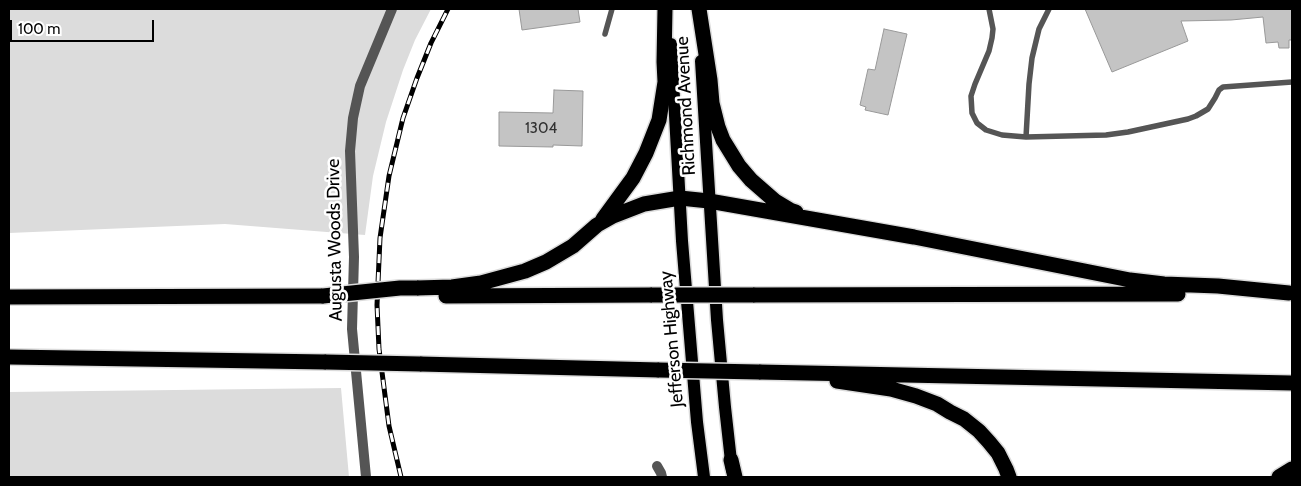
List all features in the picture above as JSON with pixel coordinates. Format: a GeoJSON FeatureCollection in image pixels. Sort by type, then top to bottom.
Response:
{"type":"FeatureCollection","features":[{"type":"Feature","properties":{"kind":"highway"},"geometry":{"type":"LineString","coordinates":[[598,225],[633,178],[646,153],[659,120],[665,82],[664,62],[667,9]]}},
{"type":"Feature","properties":{"kind":"highway"},"geometry":{"type":"LineString","coordinates":[[698,9],[712,103],[718,128],[731,154],[751,180],[775,201],[790,210],[819,220]]}},
{"type":"Feature","properties":{"kind":"highway"},"geometry":{"type":"LineString","coordinates":[[417,292],[481,283],[525,271],[546,262],[566,250],[613,216],[651,202],[680,198],[709,201],[819,220],[1130,280],[1291,293]]}},
{"type":"Feature","properties":{"kind":"highway"},"geometry":{"type":"LineString","coordinates":[[9,297],[323,296],[417,292],[652,295],[1291,293]]}},
{"type":"Feature","properties":{"kind":"highway"},"geometry":{"type":"LineString","coordinates":[[9,356],[1292,383]]}},
{"type":"Feature","properties":{"kind":"highway"},"geometry":{"type":"LineString","coordinates":[[789,372],[874,388],[892,389],[937,404],[964,419],[979,431],[998,453],[1009,477]]}},
{"type":"Feature","properties":{"kind":"highway"},"geometry":{"type":"LineString","coordinates":[[731,460],[734,477]]}},
{"type":"Feature","properties":{"kind":"highway"},"geometry":{"type":"LineString","coordinates":[[1279,477],[1292,469]]}},
{"type":"Feature","properties":{"kind":"main road","name":"Richmond Avenue"},"geometry":{"type":"LineString","coordinates":[[667,9],[680,198]]}},
{"type":"Feature","properties":{"kind":"main road","name":"Richmond Avenue"},"geometry":{"type":"LineString","coordinates":[[698,9],[709,201]]}},
{"type":"Feature","properties":{"kind":"main road","name":"Jefferson Highway"},"geometry":{"type":"LineString","coordinates":[[680,198],[696,422],[704,477]]}},
{"type":"Feature","properties":{"kind":"main road"},"geometry":{"type":"LineString","coordinates":[[709,201],[722,378],[731,460]]}},
{"type":"Feature","properties":{"kind":"street","name":"Augusta Woods Drive"},"geometry":{"type":"LineString","coordinates":[[366,477],[352,329],[354,257],[350,151],[353,118],[360,86],[392,9]]}},
{"type":"Feature","properties":{"kind":"street"},"geometry":{"type":"LineString","coordinates":[[657,466],[662,477]]}},
{"type":"Feature","properties":{"kind":"lane"},"geometry":{"type":"LineString","coordinates":[[605,34],[612,9]]}},
{"type":"Feature","properties":{"kind":"lane"},"geometry":{"type":"LineString","coordinates":[[989,9],[993,29],[992,38],[989,51],[971,96],[972,113],[977,123],[986,130],[1002,135],[1026,137],[1106,135],[1128,132],[1196,116],[1208,109],[1222,87],[1292,82]]}},
{"type":"Feature","properties":{"kind":"lane"},"geometry":{"type":"LineString","coordinates":[[1026,137],[1032,58],[1039,29],[1049,9]]}},
{"type":"Feature","properties":{"kind":"shaded area"},"geometry":{"type":"Polygon","coordinates":[[[9,9],[431,9],[415,40],[403,70],[386,122],[373,176],[365,235],[225,224],[9,233],[9,9]]]}},
{"type":"Feature","properties":{"kind":"shaded area"},"geometry":{"type":"Polygon","coordinates":[[[341,388],[349,477],[9,477],[9,392],[341,388]]]}},
{"type":"Feature","properties":{"kind":"building"},"geometry":{"type":"Polygon","coordinates":[[[519,9],[578,9],[580,22],[522,30],[519,9]]]}},
{"type":"Feature","properties":{"kind":"building"},"geometry":{"type":"Polygon","coordinates":[[[1085,9],[1292,9],[1292,40],[1289,40],[1289,48],[1279,48],[1278,42],[1266,43],[1263,17],[1181,21],[1188,41],[1112,72],[1085,9]]]}},
{"type":"Feature","properties":{"kind":"building"},"geometry":{"type":"Polygon","coordinates":[[[884,29],[907,34],[888,115],[865,110],[866,107],[860,105],[868,69],[875,70],[884,29]]]}},
{"type":"Feature","properties":{"kind":"building"},"geometry":{"type":"Polygon","coordinates":[[[554,90],[583,91],[582,146],[499,146],[499,112],[553,113],[554,90]]]}},
{"type":"Feature","properties":{"kind":"railway"},"geometry":{"type":"LineString","coordinates":[[401,477],[389,426],[379,349],[377,305],[380,238],[389,176],[403,118],[431,43],[448,9]]}}]}
